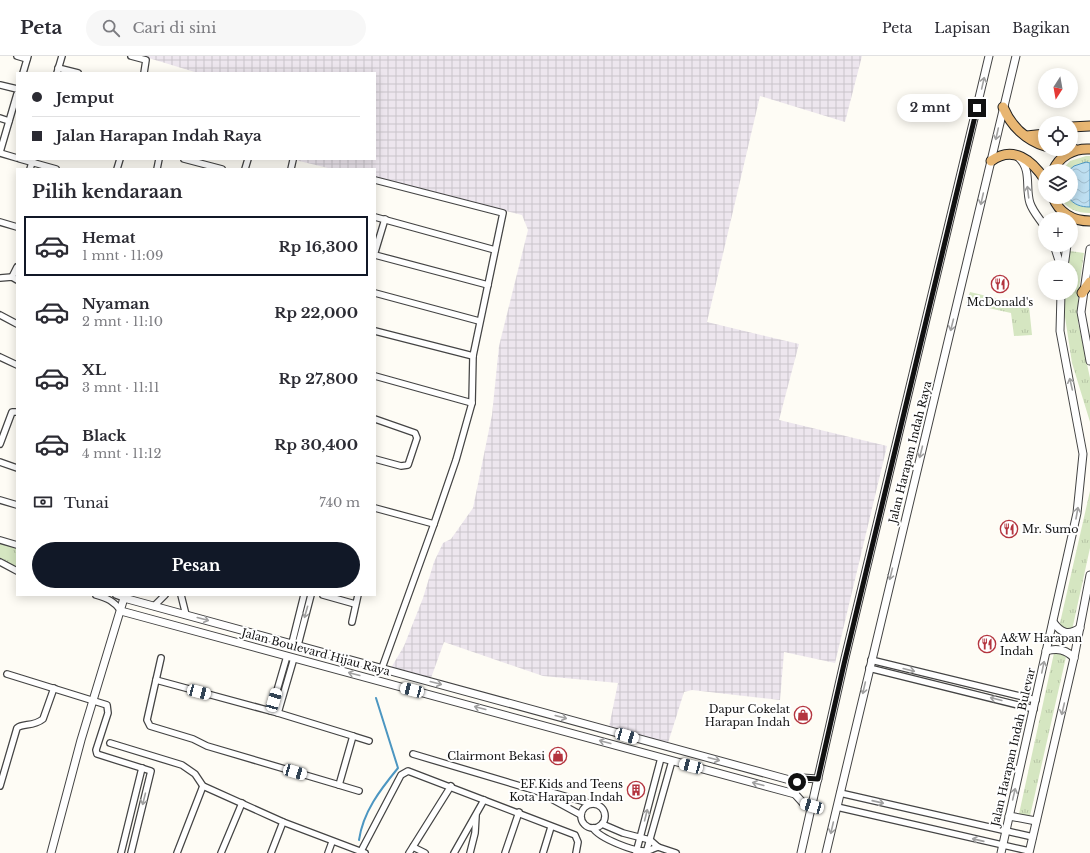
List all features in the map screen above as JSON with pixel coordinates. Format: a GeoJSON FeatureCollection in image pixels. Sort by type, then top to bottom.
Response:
{"type":"FeatureCollection","features":[{"type":"Feature","properties":{"kind":"highway"},"geometry":{"type":"LineString","coordinates":[[1003,108],[1012,124],[1019,131],[1038,144]]}},
{"type":"Feature","properties":{"kind":"highway"},"geometry":{"type":"LineString","coordinates":[[1078,127],[1090,126]]}},
{"type":"Feature","properties":{"kind":"highway"},"geometry":{"type":"LineString","coordinates":[[1027,136],[1038,135]]}},
{"type":"Feature","properties":{"kind":"highway"},"geometry":{"type":"LineString","coordinates":[[1057,164],[1067,154],[1079,149],[1090,149]]}},
{"type":"Feature","properties":{"kind":"highway"},"geometry":{"type":"LineString","coordinates":[[991,161],[998,156],[1013,154],[1036,166],[1038,169]]}},
{"type":"Feature","properties":{"kind":"highway"},"geometry":{"type":"LineString","coordinates":[[1078,219],[1090,221]]}},
{"type":"Feature","properties":{"kind":"highway"},"geometry":{"type":"LineString","coordinates":[[1082,293],[1090,282]]}},
{"type":"Feature","properties":{"kind":"street"},"geometry":{"type":"LineString","coordinates":[[17,56],[27,58],[23,72]]}},
{"type":"Feature","properties":{"kind":"street"},"geometry":{"type":"LineString","coordinates":[[62,56],[58,70],[71,72]]}},
{"type":"Feature","properties":{"kind":"street"},"geometry":{"type":"LineString","coordinates":[[131,56],[146,60],[144,72]]}},
{"type":"Feature","properties":{"kind":"street","name":"Jalan Harapan Indah Raya"},"geometry":{"type":"LineString","coordinates":[[801,853],[844,664],[989,56]]}},
{"type":"Feature","properties":{"kind":"street","name":"Jalan Harapan Indah Raya"},"geometry":{"type":"LineString","coordinates":[[826,853],[1016,56]]}},
{"type":"Feature","properties":{"kind":"street"},"geometry":{"type":"LineString","coordinates":[[0,85],[16,89]]}},
{"type":"Feature","properties":{"kind":"street"},"geometry":{"type":"LineString","coordinates":[[16,97],[0,153],[16,158]]}},
{"type":"Feature","properties":{"kind":"street"},"geometry":{"type":"LineString","coordinates":[[0,118],[9,121]]}},
{"type":"Feature","properties":{"kind":"street"},"geometry":{"type":"LineString","coordinates":[[1013,154],[1024,164],[1030,203],[1038,216]]}},
{"type":"Feature","properties":{"kind":"street"},"geometry":{"type":"LineString","coordinates":[[188,160],[218,168]]}},
{"type":"Feature","properties":{"kind":"street"},"geometry":{"type":"LineString","coordinates":[[291,168],[293,160]]}},
{"type":"Feature","properties":{"kind":"street"},"geometry":{"type":"LineString","coordinates":[[32,161],[53,168]]}},
{"type":"Feature","properties":{"kind":"street"},"geometry":{"type":"LineString","coordinates":[[376,180],[502,211],[503,215],[479,321],[473,356],[472,403],[456,460],[382,668]]}},
{"type":"Feature","properties":{"kind":"street"},"geometry":{"type":"LineString","coordinates":[[376,216],[495,250]]}},
{"type":"Feature","properties":{"kind":"street"},"geometry":{"type":"LineString","coordinates":[[376,248],[384,219]]}},
{"type":"Feature","properties":{"kind":"street"},"geometry":{"type":"LineString","coordinates":[[0,222],[16,225]]}},
{"type":"Feature","properties":{"kind":"street"},"geometry":{"type":"LineString","coordinates":[[1090,249],[1082,293],[1081,312],[1090,362]]}},
{"type":"Feature","properties":{"kind":"street"},"geometry":{"type":"LineString","coordinates":[[376,255],[488,285]]}},
{"type":"Feature","properties":{"kind":"street"},"geometry":{"type":"LineString","coordinates":[[1,280],[15,279]]}},
{"type":"Feature","properties":{"kind":"street"},"geometry":{"type":"LineString","coordinates":[[376,293],[479,321]]}},
{"type":"Feature","properties":{"kind":"street","name":"Jalan Harapan Indah Bulevar"},"geometry":{"type":"LineString","coordinates":[[1001,849],[1034,709],[1077,513],[1083,471],[1081,440],[1060,331],[1061,300]]}},
{"type":"Feature","properties":{"kind":"street"},"geometry":{"type":"LineString","coordinates":[[0,315],[16,323]]}},
{"type":"Feature","properties":{"kind":"street"},"geometry":{"type":"LineString","coordinates":[[376,331],[473,356]]}},
{"type":"Feature","properties":{"kind":"street"},"geometry":{"type":"LineString","coordinates":[[0,357],[16,365]]}},
{"type":"Feature","properties":{"kind":"street"},"geometry":{"type":"LineString","coordinates":[[376,376],[472,403]]}},
{"type":"Feature","properties":{"kind":"street"},"geometry":{"type":"LineString","coordinates":[[0,444],[12,412],[16,412]]}},
{"type":"Feature","properties":{"kind":"street"},"geometry":{"type":"LineString","coordinates":[[376,419],[415,433],[417,438],[408,465],[401,466],[376,459]]}},
{"type":"Feature","properties":{"kind":"street"},"geometry":{"type":"LineString","coordinates":[[0,462],[16,468]]}},
{"type":"Feature","properties":{"kind":"street"},"geometry":{"type":"LineString","coordinates":[[0,500],[16,505]]}},
{"type":"Feature","properties":{"kind":"street"},"geometry":{"type":"LineString","coordinates":[[376,508],[434,524]]}},
{"type":"Feature","properties":{"kind":"street"},"geometry":{"type":"LineString","coordinates":[[0,540],[16,545]]}},
{"type":"Feature","properties":{"kind":"street"},"geometry":{"type":"LineString","coordinates":[[0,562],[16,570]]}},
{"type":"Feature","properties":{"kind":"street"},"geometry":{"type":"LineString","coordinates":[[837,807],[1001,849],[1029,852],[1074,658],[1090,575]]}},
{"type":"Feature","properties":{"kind":"street"},"geometry":{"type":"LineString","coordinates":[[99,596],[109,599],[115,603],[121,611]]}},
{"type":"Feature","properties":{"kind":"street"},"geometry":{"type":"LineString","coordinates":[[51,853],[81,740],[121,611],[124,598],[119,596]]}},
{"type":"Feature","properties":{"kind":"street"},"geometry":{"type":"LineString","coordinates":[[154,606],[164,596]]}},
{"type":"Feature","properties":{"kind":"street"},"geometry":{"type":"LineString","coordinates":[[181,596],[186,615]]}},
{"type":"Feature","properties":{"kind":"street"},"geometry":{"type":"LineString","coordinates":[[295,644],[304,596]]}},
{"type":"Feature","properties":{"kind":"street"},"geometry":{"type":"LineString","coordinates":[[295,644],[311,596]]}},
{"type":"Feature","properties":{"kind":"street"},"geometry":{"type":"LineString","coordinates":[[327,596],[355,604]]}},
{"type":"Feature","properties":{"kind":"street"},"geometry":{"type":"LineString","coordinates":[[352,622],[358,596]]}},
{"type":"Feature","properties":{"kind":"street","name":"Jalan Boulevard Hijau Raya"},"geometry":{"type":"LineString","coordinates":[[124,598],[797,782]]}},
{"type":"Feature","properties":{"kind":"street","name":"Jalan Boulevard Hijau Raya"},"geometry":{"type":"LineString","coordinates":[[121,611],[795,794]]}},
{"type":"Feature","properties":{"kind":"street"},"geometry":{"type":"LineString","coordinates":[[1052,622],[1060,631],[1064,633],[1072,633],[1080,628]]}},
{"type":"Feature","properties":{"kind":"street"},"geometry":{"type":"LineString","coordinates":[[221,638],[224,625]]}},
{"type":"Feature","properties":{"kind":"street"},"geometry":{"type":"LineString","coordinates":[[1046,651],[1054,649],[1062,650],[1074,658]]}},
{"type":"Feature","properties":{"kind":"street"},"geometry":{"type":"LineString","coordinates":[[271,711],[277,688],[290,657]]}},
{"type":"Feature","properties":{"kind":"street"},"geometry":{"type":"LineString","coordinates":[[278,713],[285,690],[290,657]]}},
{"type":"Feature","properties":{"kind":"street"},"geometry":{"type":"LineString","coordinates":[[161,658],[146,720],[150,726],[193,739],[207,746],[359,791]]}},
{"type":"Feature","properties":{"kind":"street"},"geometry":{"type":"LineString","coordinates":[[870,664],[1036,700]]}},
{"type":"Feature","properties":{"kind":"street"},"geometry":{"type":"LineString","coordinates":[[870,664],[1034,709]]}},
{"type":"Feature","properties":{"kind":"street"},"geometry":{"type":"LineString","coordinates":[[7,674],[108,704],[96,750],[97,754],[150,770],[151,772],[131,853]]}},
{"type":"Feature","properties":{"kind":"street"},"geometry":{"type":"LineString","coordinates":[[156,680],[278,713],[369,741]]}},
{"type":"Feature","properties":{"kind":"street"},"geometry":{"type":"LineString","coordinates":[[0,786],[17,728],[20,726],[32,726],[42,720],[54,688]]}},
{"type":"Feature","properties":{"kind":"street"},"geometry":{"type":"LineString","coordinates":[[277,688],[285,690]]}},
{"type":"Feature","properties":{"kind":"street"},"geometry":{"type":"LineString","coordinates":[[452,701],[454,688]]}},
{"type":"Feature","properties":{"kind":"street"},"geometry":{"type":"LineString","coordinates":[[460,703],[463,690]]}},
{"type":"Feature","properties":{"kind":"street"},"geometry":{"type":"LineString","coordinates":[[339,785],[353,736]]}},
{"type":"Feature","properties":{"kind":"street"},"geometry":{"type":"LineString","coordinates":[[110,743],[182,765],[196,774],[203,786],[283,822],[360,852],[401,775],[408,771],[519,812],[551,827],[577,836],[578,842],[576,853]]}},
{"type":"Feature","properties":{"kind":"street"},"geometry":{"type":"LineString","coordinates":[[646,852],[674,761],[680,750]]}},
{"type":"Feature","properties":{"kind":"street"},"geometry":{"type":"LineString","coordinates":[[413,754],[537,791],[600,806],[603,810],[604,820],[602,824],[593,828]]}},
{"type":"Feature","properties":{"kind":"street"},"geometry":{"type":"LineString","coordinates":[[637,851],[661,758]]}},
{"type":"Feature","properties":{"kind":"street"},"geometry":{"type":"LineString","coordinates":[[121,853],[142,768]]}},
{"type":"Feature","properties":{"kind":"street"},"geometry":{"type":"LineString","coordinates":[[812,806],[804,804],[795,794],[797,782],[802,778],[818,779]]}},
{"type":"Feature","properties":{"kind":"street"},"geometry":{"type":"LineString","coordinates":[[177,853],[203,786]]}},
{"type":"Feature","properties":{"kind":"street"},"geometry":{"type":"LineString","coordinates":[[409,853],[451,786]]}},
{"type":"Feature","properties":{"kind":"street"},"geometry":{"type":"LineString","coordinates":[[537,791],[544,797],[581,816]]}},
{"type":"Feature","properties":{"kind":"street"},"geometry":{"type":"LineString","coordinates":[[840,793],[1005,832],[1033,837]]}},
{"type":"Feature","properties":{"kind":"street"},"geometry":{"type":"LineString","coordinates":[[454,853],[484,800]]}},
{"type":"Feature","properties":{"kind":"street"},"geometry":{"type":"LineString","coordinates":[[221,853],[242,803]]}},
{"type":"Feature","properties":{"kind":"street"},"geometry":{"type":"LineString","coordinates":[[592,804],[584,808],[581,816],[584,824],[593,828],[602,836],[637,851],[646,852],[658,847]]}},
{"type":"Feature","properties":{"kind":"street"},"geometry":{"type":"LineString","coordinates":[[505,853],[519,812]]}},
{"type":"Feature","properties":{"kind":"street"},"geometry":{"type":"LineString","coordinates":[[470,853],[475,833],[476,814]]}},
{"type":"Feature","properties":{"kind":"street"},"geometry":{"type":"LineString","coordinates":[[1009,816],[1036,821]]}},
{"type":"Feature","properties":{"kind":"street"},"geometry":{"type":"LineString","coordinates":[[271,853],[283,822]]}},
{"type":"Feature","properties":{"kind":"street"},"geometry":{"type":"LineString","coordinates":[[602,824],[616,831],[650,840],[658,847],[676,853]]}},
{"type":"Feature","properties":{"kind":"street"},"geometry":{"type":"LineString","coordinates":[[543,853],[551,827]]}},
{"type":"Feature","properties":{"kind":"street"},"geometry":{"type":"LineString","coordinates":[[328,853],[332,842]]}},
{"type":"Feature","properties":{"kind":"street"},"geometry":{"type":"LineString","coordinates":[[414,847],[425,853]]}},
{"type":"Feature","properties":{"kind":"shaded area"},"geometry":{"type":"Polygon","coordinates":[[[142,56],[862,56],[845,122],[760,96],[707,322],[799,344],[779,420],[887,446],[835,663],[784,652],[780,700],[692,690],[684,692],[668,743],[609,727],[618,683],[543,676],[444,642],[431,678],[391,668],[404,646],[423,598],[434,562],[443,543],[451,539],[473,508],[492,415],[499,346],[528,230],[522,215],[376,179],[376,168],[328,168],[295,160],[376,160],[376,72],[195,72],[142,56]]]}},
{"type":"Feature","properties":{"kind":"green space"},"geometry":{"type":"Polygon","coordinates":[[[1090,156],[1090,163],[1078,165],[1078,164],[1067,164],[1070,161],[1090,156]]]}},
{"type":"Feature","properties":{"kind":"green space"},"geometry":{"type":"Polygon","coordinates":[[[1064,204],[1076,204],[1090,207],[1090,213],[1072,210],[1064,204]]]}},
{"type":"Feature","properties":{"kind":"green space"},"geometry":{"type":"Polygon","coordinates":[[[1070,252],[1084,253],[1078,295],[1078,260],[1069,260],[1070,252]]]}},
{"type":"Feature","properties":{"kind":"green space"},"geometry":{"type":"Polygon","coordinates":[[[970,292],[1029,306],[1032,335],[1014,336],[1011,313],[966,303],[970,292]]]}},
{"type":"Feature","properties":{"kind":"green space"},"geometry":{"type":"Polygon","coordinates":[[[1065,300],[1078,300],[1078,322],[1090,378],[1090,422],[1072,363],[1065,317],[1065,300]]]}},
{"type":"Feature","properties":{"kind":"green space"},"geometry":{"type":"Polygon","coordinates":[[[1090,491],[1090,548],[1072,630],[1061,627],[1060,623],[1090,491]]]}},
{"type":"Feature","properties":{"kind":"green space"},"geometry":{"type":"Polygon","coordinates":[[[0,540],[16,545],[16,570],[0,561],[0,540]]]}},
{"type":"Feature","properties":{"kind":"green space"},"geometry":{"type":"Polygon","coordinates":[[[1054,653],[1061,654],[1066,657],[1030,816],[1019,814],[1054,653]]]}},
{"type":"Feature","properties":{"kind":"water"},"geometry":{"type":"Polygon","coordinates":[[[1086,162],[1090,163],[1090,207],[1084,207],[1076,204],[1078,204],[1078,165],[1086,162]]]}},
{"type":"Feature","properties":{"kind":"waterway"},"geometry":{"type":"LineString","coordinates":[[359,840],[368,811],[379,793],[398,768],[376,698]]}},
{"type":"Feature","properties":{"kind":"place","name":"McDonald's"},"geometry":{"type":"Point","coordinates":[1000,284]}},
{"type":"Feature","properties":{"kind":"place","name":"Mr. Sumo"},"geometry":{"type":"Point","coordinates":[1009,529]}},
{"type":"Feature","properties":{"kind":"place","name":"A&W Harapan Indah"},"geometry":{"type":"Point","coordinates":[987,644]}},
{"type":"Feature","properties":{"kind":"place","name":"Dapur Cokelat Harapan Indah"},"geometry":{"type":"Point","coordinates":[803,715]}},
{"type":"Feature","properties":{"kind":"place","name":"Clairmont Bekasi"},"geometry":{"type":"Point","coordinates":[558,756]}},
{"type":"Feature","properties":{"kind":"place","name":"EF Kids and Teens Kota Harapan Indah"},"geometry":{"type":"Point","coordinates":[636,790]}},
{"type":"Feature","properties":{"kind":"route"},"geometry":{"type":"LineString","coordinates":[[797,782],[802,778],[818,779],[844,664],[977,108]]}}]}
